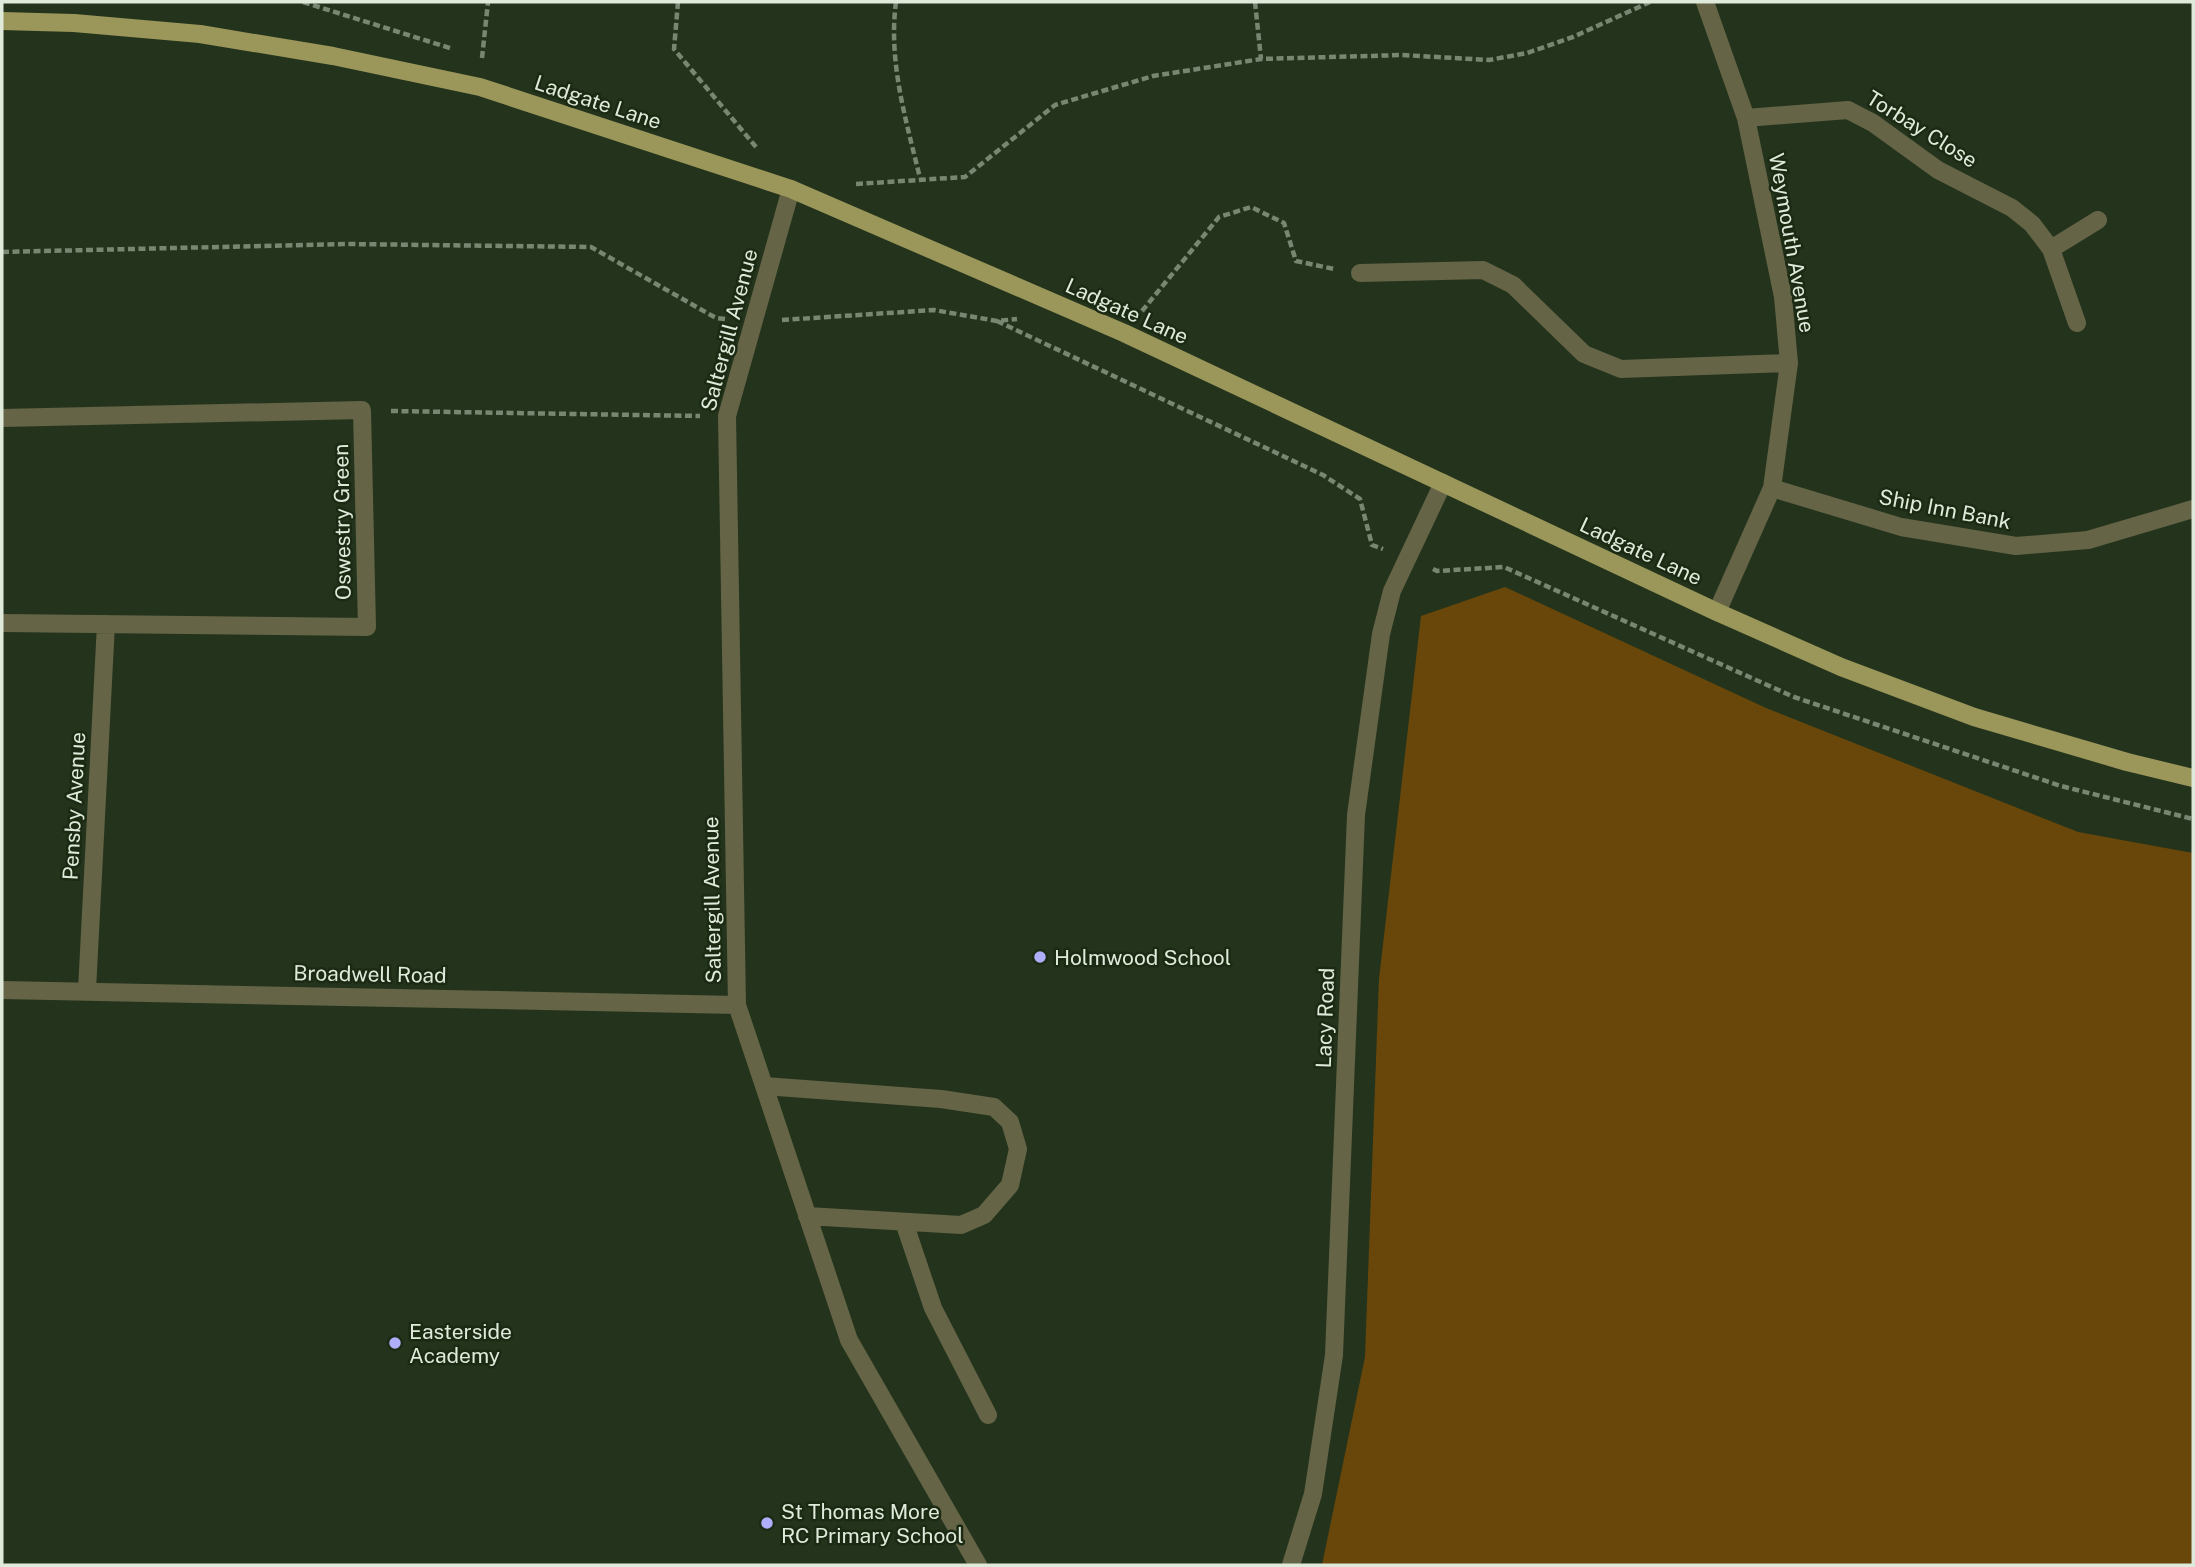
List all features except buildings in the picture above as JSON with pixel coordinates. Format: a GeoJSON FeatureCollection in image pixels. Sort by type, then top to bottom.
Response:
{"type":"FeatureCollection","features":[{"type":"Feature","properties":{"kind":"main road","name":"Ladgate Lane"},"geometry":{"type":"LineString","coordinates":[[2,21],[74,23],[200,34],[333,56],[480,87],[791,190],[1124,333],[1717,612],[1841,667],[1974,717],[2127,762],[2193,778]]}},
{"type":"Feature","properties":{"kind":"street","name":"Weymouth Avenue"},"geometry":{"type":"LineString","coordinates":[[1705,2],[1746,118],[1783,297],[1789,363],[1772,488],[1717,612]]}},
{"type":"Feature","properties":{"kind":"street","name":"Torbay Close"},"geometry":{"type":"LineString","coordinates":[[1746,118],[1848,110],[1873,123],[1938,170],[2012,208],[2032,224],[2051,249],[2077,323]]}},
{"type":"Feature","properties":{"kind":"street","name":"Saltergill Avenue"},"geometry":{"type":"LineString","coordinates":[[791,190],[727,416],[737,1005],[849,1340],[978,1565]]}},
{"type":"Feature","properties":{"kind":"street"},"geometry":{"type":"LineString","coordinates":[[2051,249],[2098,220]]}},
{"type":"Feature","properties":{"kind":"street"},"geometry":{"type":"LineString","coordinates":[[1360,274],[1483,270],[1513,285],[1584,354],[1620,369],[1789,363]]}},
{"type":"Feature","properties":{"kind":"street"},"geometry":{"type":"LineString","coordinates":[[2,418],[362,411]]}},
{"type":"Feature","properties":{"kind":"street","name":"Oswestry Green"},"geometry":{"type":"LineString","coordinates":[[2,623],[367,627],[362,411]]}},
{"type":"Feature","properties":{"kind":"street","name":"Lacy Road"},"geometry":{"type":"LineString","coordinates":[[1291,1565],[1313,1494],[1334,1355],[1356,815],[1381,634],[1392,591],[1443,483]]}},
{"type":"Feature","properties":{"kind":"street","name":"Ship Inn Bank"},"geometry":{"type":"LineString","coordinates":[[1772,488],[1901,527],[2016,546],[2088,540],[2193,509]]}},
{"type":"Feature","properties":{"kind":"street","name":"Pensby Avenue"},"geometry":{"type":"LineString","coordinates":[[87,990],[106,624]]}},
{"type":"Feature","properties":{"kind":"street","name":"Broadwell Road"},"geometry":{"type":"LineString","coordinates":[[2,990],[737,1005]]}},
{"type":"Feature","properties":{"kind":"street"},"geometry":{"type":"LineString","coordinates":[[764,1086],[941,1099],[994,1107],[1010,1122],[1018,1149],[1010,1185],[984,1215],[961,1225],[807,1216]]}},
{"type":"Feature","properties":{"kind":"street"},"geometry":{"type":"LineString","coordinates":[[904,1222],[933,1308],[988,1415]]}},
{"type":"Feature","properties":{"kind":"path"},"geometry":{"type":"LineString","coordinates":[[303,2],[457,50]]}},
{"type":"Feature","properties":{"kind":"path"},"geometry":{"type":"LineString","coordinates":[[480,87],[488,2]]}},
{"type":"Feature","properties":{"kind":"path"},"geometry":{"type":"LineString","coordinates":[[678,2],[674,49],[758,149]]}},
{"type":"Feature","properties":{"kind":"path"},"geometry":{"type":"LineString","coordinates":[[896,2],[894,54],[900,93],[920,178]]}},
{"type":"Feature","properties":{"kind":"path"},"geometry":{"type":"LineString","coordinates":[[1255,2],[1261,59]]}},
{"type":"Feature","properties":{"kind":"path"},"geometry":{"type":"LineString","coordinates":[[855,184],[965,177],[1055,105],[1153,76],[1261,59],[1402,55],[1489,60],[1527,53],[1573,37],[1650,2]]}},
{"type":"Feature","properties":{"kind":"path"},"geometry":{"type":"LineString","coordinates":[[470,54],[482,58]]}},
{"type":"Feature","properties":{"kind":"path"},"geometry":{"type":"LineString","coordinates":[[1124,333],[1219,217],[1251,207],[1284,223],[1296,261],[1360,274]]}},
{"type":"Feature","properties":{"kind":"path"},"geometry":{"type":"LineString","coordinates":[[2,252],[347,244],[591,247],[716,318],[754,322],[934,310],[997,321],[1021,319]]}},
{"type":"Feature","properties":{"kind":"path"},"geometry":{"type":"LineString","coordinates":[[997,321],[1323,475],[1360,499],[1372,545],[1408,557],[1437,571],[1504,567],[1794,697],[2061,786],[2193,819]]}},
{"type":"Feature","properties":{"kind":"path"},"geometry":{"type":"LineString","coordinates":[[362,411],[727,416]]}},
{"type":"Feature","properties":{"kind":"shaded area"},"geometry":{"type":"Polygon","coordinates":[[[1505,587],[1766,708],[2078,832],[2193,853],[2193,1565],[1322,1565],[1365,1357],[1379,979],[1421,616],[1505,587]]]}},
{"type":"Feature","properties":{"kind":"place","name":"Holmwood School"},"geometry":{"type":"Point","coordinates":[1040,957]}},
{"type":"Feature","properties":{"kind":"place","name":"Easterside Academy"},"geometry":{"type":"Point","coordinates":[395,1343]}},
{"type":"Feature","properties":{"kind":"place","name":"St Thomas More RC Primary School"},"geometry":{"type":"Point","coordinates":[767,1523]}}]}
